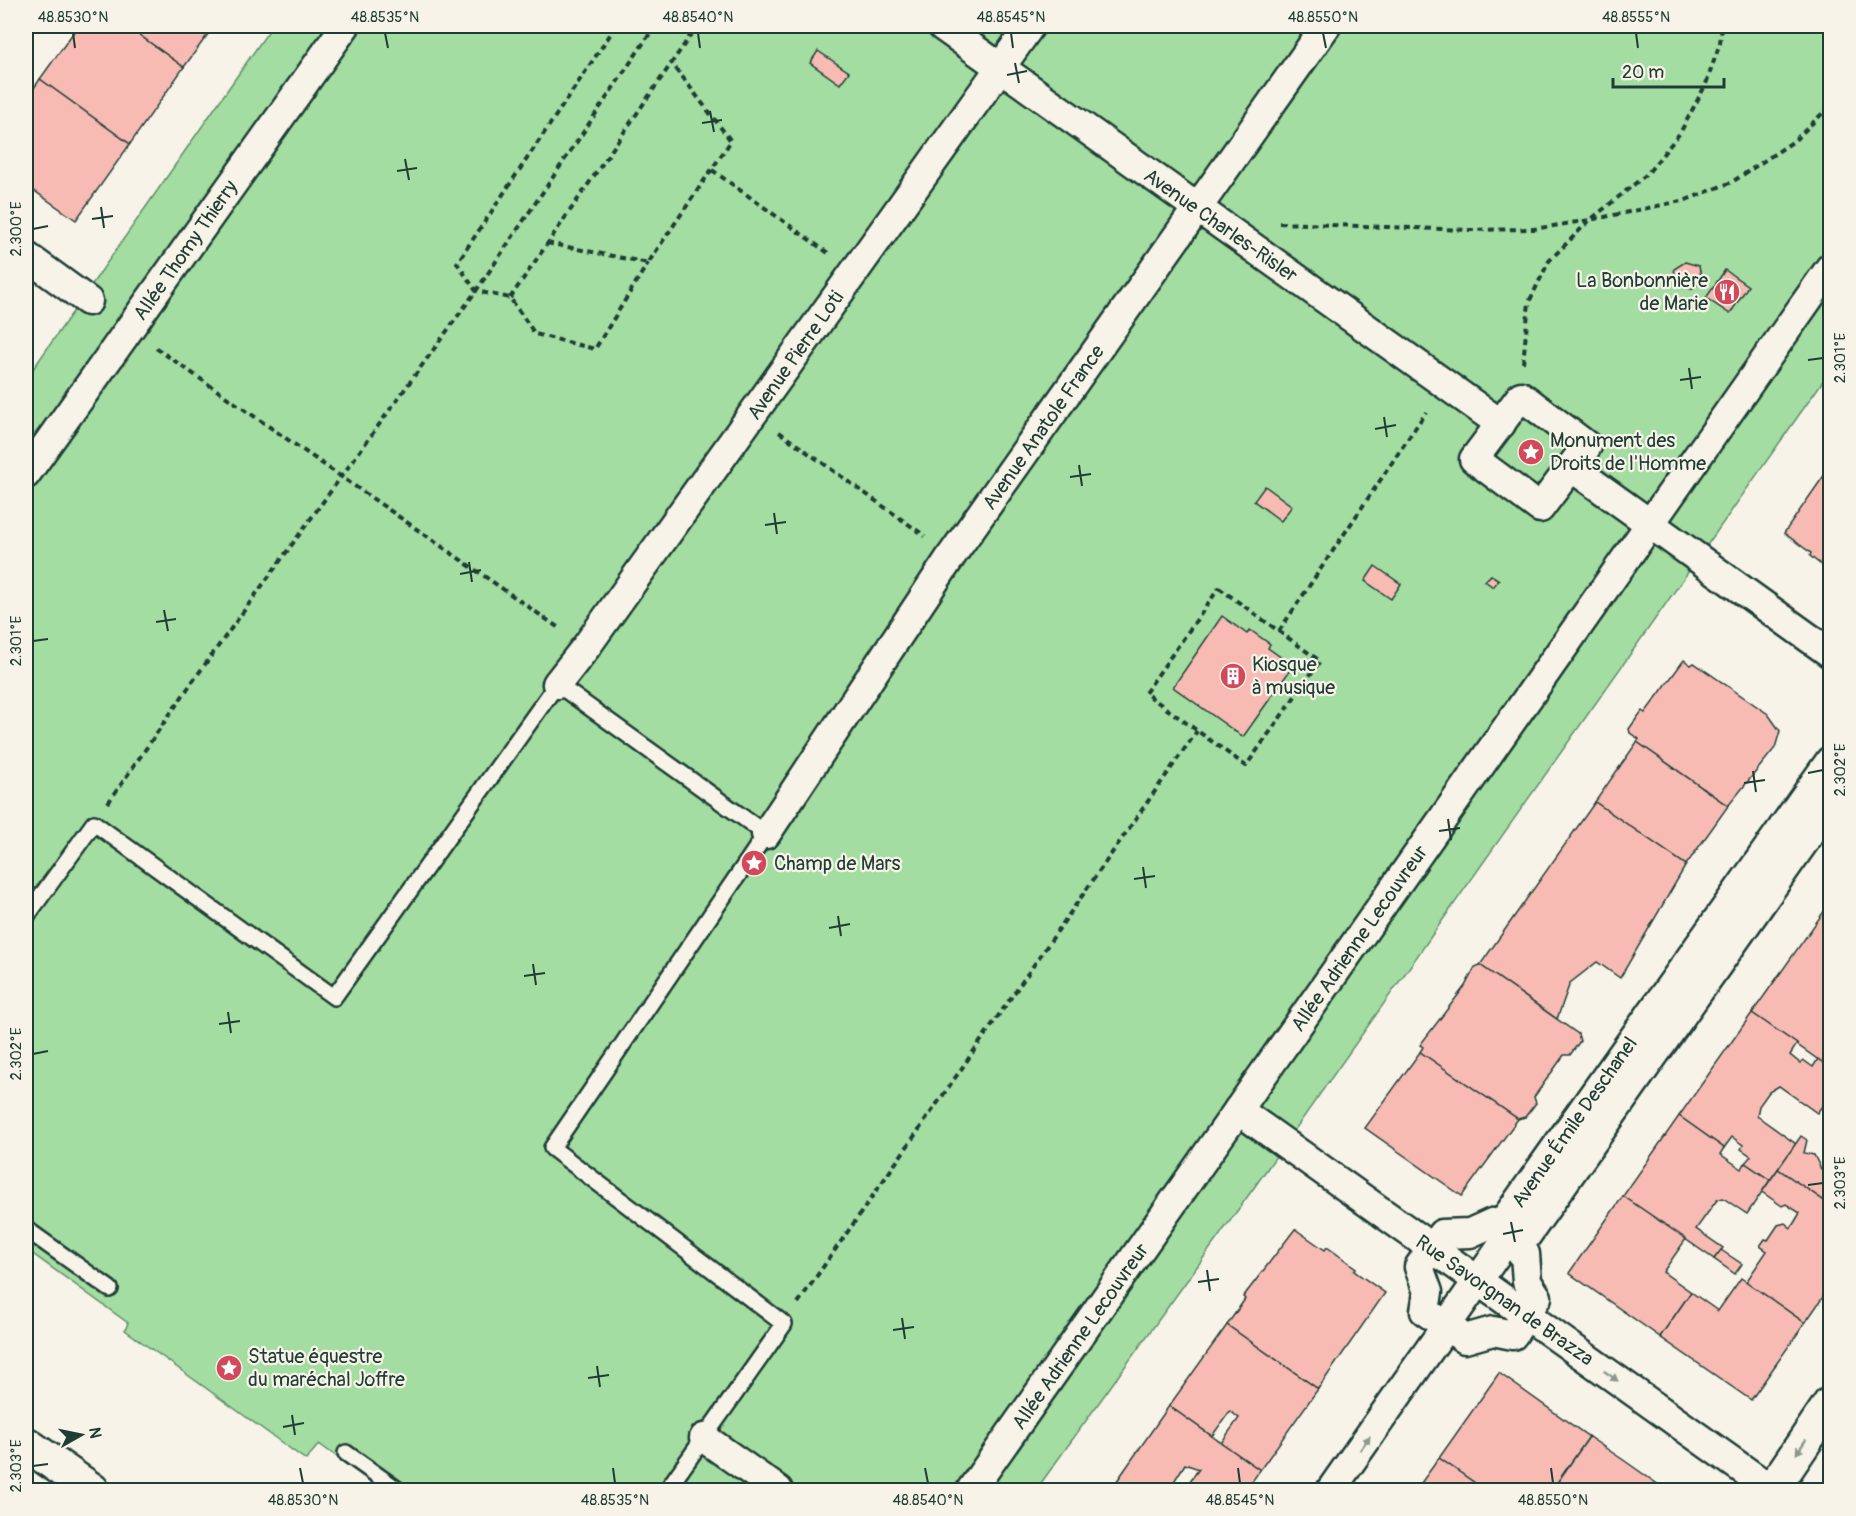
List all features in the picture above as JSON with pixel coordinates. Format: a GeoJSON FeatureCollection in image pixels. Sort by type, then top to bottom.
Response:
{"type":"FeatureCollection","features":[{"type":"Feature","properties":{"kind":"main road"},"geometry":{"type":"LineString","coordinates":[[1772,1490],[1830,1404]]}},
{"type":"Feature","properties":{"kind":"main road"},"geometry":{"type":"LineString","coordinates":[[26,1444],[92,1491]]}},
{"type":"Feature","properties":{"kind":"street","name":"Allée Thomy Thierry"},"geometry":{"type":"LineString","coordinates":[[26,474],[345,26]]}},
{"type":"Feature","properties":{"kind":"street","name":"Avenue Charles-Risler"},"geometry":{"type":"LineString","coordinates":[[942,26],[1501,424]]}},
{"type":"Feature","properties":{"kind":"street","name":"Avenue Pierre Loti"},"geometry":{"type":"LineString","coordinates":[[557,684],[586,647],[1030,26]]}},
{"type":"Feature","properties":{"kind":"street","name":"Avenue Anatole France"},"geometry":{"type":"LineString","coordinates":[[766,834],[952,555],[1326,26]]}},
{"type":"Feature","properties":{"kind":"street"},"geometry":{"type":"LineString","coordinates":[[26,256],[88,301]]}},
{"type":"Feature","properties":{"kind":"street","name":"Allée Adrienne Lecouvreur"},"geometry":{"type":"LineString","coordinates":[[971,1491],[1830,268]]}},
{"type":"Feature","properties":{"kind":"street"},"geometry":{"type":"LineString","coordinates":[[1521,396],[1587,446],[1571,467],[1540,508],[1474,459],[1521,396]]}},
{"type":"Feature","properties":{"kind":"street"},"geometry":{"type":"LineString","coordinates":[[1571,467],[1830,653]]}},
{"type":"Feature","properties":{"kind":"street","name":"Avenue Émile Deschanel"},"geometry":{"type":"LineString","coordinates":[[1432,1248],[1442,1234],[1470,1233],[1492,1222],[1499,1228],[1830,761]]}},
{"type":"Feature","properties":{"kind":"street","name":"Avenue Émile Deschanel"},"geometry":{"type":"LineString","coordinates":[[1331,1491],[1830,777]]}},
{"type":"Feature","properties":{"kind":"street","name":"Avenue Émile Deschanel"},"geometry":{"type":"LineString","coordinates":[[1526,1315],[1537,1298],[1527,1282],[1525,1254],[1517,1249],[1830,805]]}},
{"type":"Feature","properties":{"kind":"street","name":"Rue Savorgnan de Brazza"},"geometry":{"type":"LineString","coordinates":[[1238,1110],[1772,1490]]}},
{"type":"Feature","properties":{"kind":"street"},"geometry":{"type":"LineString","coordinates":[[1432,1248],[1419,1267],[1428,1292],[1425,1311],[1465,1339],[1493,1331],[1513,1335],[1526,1315]]}},
{"type":"Feature","properties":{"kind":"street"},"geometry":{"type":"LineString","coordinates":[[704,1438],[778,1491]]}},
{"type":"Feature","properties":{"kind":"lane"},"geometry":{"type":"LineString","coordinates":[[26,916],[94,823],[334,997],[557,684],[766,834],[552,1148],[784,1324],[667,1491]]}},
{"type":"Feature","properties":{"kind":"lane"},"geometry":{"type":"LineString","coordinates":[[26,1229],[111,1289]]}},
{"type":"Feature","properties":{"kind":"lane"},"geometry":{"type":"LineString","coordinates":[[346,1453],[398,1491]]}},
{"type":"Feature","properties":{"kind":"path"},"geometry":{"type":"LineString","coordinates":[[616,26],[457,263],[476,291],[510,298],[535,334],[595,349],[648,262],[731,141],[671,62]]}},
{"type":"Feature","properties":{"kind":"path"},"geometry":{"type":"LineString","coordinates":[[94,823],[193,681],[476,291],[655,26]]}},
{"type":"Feature","properties":{"kind":"path"},"geometry":{"type":"LineString","coordinates":[[510,298],[697,26]]}},
{"type":"Feature","properties":{"kind":"path"},"geometry":{"type":"LineString","coordinates":[[1518,370],[1524,361],[1529,302],[1549,261],[1590,220],[1647,174],[1680,133],[1706,84],[1720,43],[1722,26]]}},
{"type":"Feature","properties":{"kind":"path"},"geometry":{"type":"LineString","coordinates":[[1272,223],[1468,230],[1534,229],[1686,200],[1732,182],[1794,141],[1830,106]]}},
{"type":"Feature","properties":{"kind":"path"},"geometry":{"type":"LineString","coordinates":[[712,170],[855,272]]}},
{"type":"Feature","properties":{"kind":"path"},"geometry":{"type":"LineString","coordinates":[[548,243],[648,262]]}},
{"type":"Feature","properties":{"kind":"path"},"geometry":{"type":"LineString","coordinates":[[129,330],[586,647]]}},
{"type":"Feature","properties":{"kind":"path"},"geometry":{"type":"LineString","coordinates":[[1279,631],[1445,384]]}},
{"type":"Feature","properties":{"kind":"path"},"geometry":{"type":"LineString","coordinates":[[753,414],[952,555]]}},
{"type":"Feature","properties":{"kind":"path"},"geometry":{"type":"LineString","coordinates":[[1219,588],[1320,661],[1246,766],[1197,731],[1144,693],[1219,588]]}},
{"type":"Feature","properties":{"kind":"path"},"geometry":{"type":"LineString","coordinates":[[784,1324],[1197,731]]}},
{"type":"Feature","properties":{"kind":"green space","name":"Champ de Mars"},"geometry":{"type":"Polygon","coordinates":[[[272,26],[1830,26],[1830,371],[1253,1189],[1036,1490],[383,1490],[319,1444],[306,1460],[125,1330],[128,1323],[26,1249],[26,379],[272,26]]]}},
{"type":"Feature","properties":{"kind":"building"},"geometry":{"type":"Polygon","coordinates":[[[78,26],[127,26],[184,67],[130,144],[40,79],[78,26]]]}},
{"type":"Feature","properties":{"kind":"building"},"geometry":{"type":"Polygon","coordinates":[[[127,26],[214,26],[184,67],[127,26]]]}},
{"type":"Feature","properties":{"kind":"building"},"geometry":{"type":"Polygon","coordinates":[[[818,51],[849,72],[840,84],[810,63],[818,51]]]}},
{"type":"Feature","properties":{"kind":"building"},"geometry":{"type":"Polygon","coordinates":[[[40,79],[130,144],[76,220],[26,185],[26,100],[40,79]]]}},
{"type":"Feature","properties":{"kind":"building"},"geometry":{"type":"Polygon","coordinates":[[[1685,262],[1699,266],[1702,282],[1691,289],[1677,286],[1674,269],[1685,262]]]}},
{"type":"Feature","properties":{"kind":"building","name":"La Bonbonnière de Marie"},"geometry":{"type":"Polygon","coordinates":[[[1725,270],[1748,286],[1730,314],[1706,298],[1725,270]]]}},
{"type":"Feature","properties":{"kind":"building"},"geometry":{"type":"Polygon","coordinates":[[[1830,467],[1830,572],[1810,556],[1811,553],[1784,533],[1830,467]]]}},
{"type":"Feature","properties":{"kind":"building"},"geometry":{"type":"Polygon","coordinates":[[[1265,486],[1292,506],[1281,521],[1254,501],[1265,486]]]}},
{"type":"Feature","properties":{"kind":"building"},"geometry":{"type":"Polygon","coordinates":[[[1375,566],[1401,584],[1391,599],[1365,581],[1375,566]]]}},
{"type":"Feature","properties":{"kind":"building"},"geometry":{"type":"Polygon","coordinates":[[[1491,575],[1499,580],[1493,587],[1485,581],[1491,575]]]}},
{"type":"Feature","properties":{"kind":"building","name":"Kiosque à musique"},"geometry":{"type":"Polygon","coordinates":[[[1222,616],[1247,634],[1250,630],[1270,644],[1268,648],[1293,666],[1243,737],[1173,687],[1222,616]]]}},
{"type":"Feature","properties":{"kind":"building"},"geometry":{"type":"Polygon","coordinates":[[[1684,660],[1691,665],[1694,663],[1768,714],[1780,731],[1775,748],[1728,806],[1637,742],[1639,739],[1630,733],[1629,729],[1642,711],[1645,713],[1684,660]]]}},
{"type":"Feature","properties":{"kind":"building"},"geometry":{"type":"Polygon","coordinates":[[[1637,742],[1728,806],[1686,865],[1595,802],[1637,742]]]}},
{"type":"Feature","properties":{"kind":"building"},"geometry":{"type":"Polygon","coordinates":[[[1595,802],[1686,865],[1620,978],[1597,962],[1570,983],[1557,1019],[1480,965],[1595,802]]]}},
{"type":"Feature","properties":{"kind":"building"},"geometry":{"type":"Polygon","coordinates":[[[1825,910],[1830,914],[1830,1068],[1752,1013],[1825,910]]]}},
{"type":"Feature","properties":{"kind":"building"},"geometry":{"type":"Polygon","coordinates":[[[1480,965],[1578,1034],[1580,1041],[1570,1055],[1564,1055],[1534,1097],[1536,1103],[1525,1117],[1518,1119],[1420,1052],[1423,1047],[1420,1045],[1465,986],[1475,967],[1480,965]]]}},
{"type":"Feature","properties":{"kind":"building"},"geometry":{"type":"Polygon","coordinates":[[[1752,1013],[1797,1044],[1790,1055],[1800,1063],[1803,1060],[1813,1067],[1818,1059],[1830,1068],[1830,1095],[1817,1113],[1779,1086],[1769,1092],[1759,1106],[1757,1116],[1796,1144],[1770,1180],[1745,1163],[1751,1156],[1741,1149],[1743,1145],[1732,1137],[1724,1148],[1679,1116],[1752,1013]]]}},
{"type":"Feature","properties":{"kind":"building"},"geometry":{"type":"Polygon","coordinates":[[[1420,1052],[1518,1119],[1462,1196],[1365,1128],[1420,1052]]]}},
{"type":"Feature","properties":{"kind":"building"},"geometry":{"type":"Polygon","coordinates":[[[1830,1095],[1830,1110],[1823,1105],[1830,1095]]]}},
{"type":"Feature","properties":{"kind":"building"},"geometry":{"type":"Polygon","coordinates":[[[1679,1116],[1724,1148],[1720,1154],[1742,1169],[1745,1163],[1770,1180],[1747,1214],[1723,1198],[1717,1200],[1696,1229],[1723,1248],[1714,1259],[1623,1196],[1679,1116]]]}},
{"type":"Feature","properties":{"kind":"building"},"geometry":{"type":"Polygon","coordinates":[[[1801,1136],[1807,1140],[1804,1153],[1814,1155],[1821,1169],[1830,1168],[1830,1205],[1778,1169],[1801,1136]]]}},
{"type":"Feature","properties":{"kind":"building"},"geometry":{"type":"Polygon","coordinates":[[[1778,1169],[1830,1205],[1830,1287],[1805,1323],[1746,1282],[1767,1251],[1760,1246],[1765,1239],[1768,1240],[1778,1225],[1785,1223],[1791,1228],[1800,1213],[1786,1204],[1782,1206],[1762,1192],[1778,1169]]]}},
{"type":"Feature","properties":{"kind":"building"},"geometry":{"type":"Polygon","coordinates":[[[1623,1196],[1686,1239],[1663,1272],[1691,1292],[1660,1337],[1569,1273],[1623,1196]]]}},
{"type":"Feature","properties":{"kind":"building"},"geometry":{"type":"Polygon","coordinates":[[[1295,1229],[1325,1250],[1327,1247],[1356,1268],[1354,1271],[1385,1293],[1318,1389],[1227,1325],[1245,1299],[1243,1297],[1295,1229]]]}},
{"type":"Feature","properties":{"kind":"building"},"geometry":{"type":"Polygon","coordinates":[[[1721,1250],[1742,1264],[1735,1274],[1714,1259],[1721,1250]]]}},
{"type":"Feature","properties":{"kind":"building"},"geometry":{"type":"Polygon","coordinates":[[[1741,1278],[1805,1323],[1751,1400],[1660,1337],[1691,1292],[1718,1311],[1741,1278]]]}},
{"type":"Feature","properties":{"kind":"building"},"geometry":{"type":"Polygon","coordinates":[[[1227,1325],[1318,1389],[1260,1470],[1221,1443],[1239,1418],[1230,1411],[1212,1436],[1169,1406],[1227,1325]]]}},
{"type":"Feature","properties":{"kind":"building"},"geometry":{"type":"Polygon","coordinates":[[[1499,1373],[1589,1437],[1552,1490],[1521,1490],[1511,1483],[1506,1490],[1485,1490],[1439,1458],[1499,1373]]]}},
{"type":"Feature","properties":{"kind":"building"},"geometry":{"type":"Polygon","coordinates":[[[1169,1406],[1260,1470],[1246,1490],[1183,1490],[1116,1490],[1112,1488],[1169,1406]],[[1185,1464],[1173,1483],[1183,1490],[1199,1469],[1185,1464]]]}},
{"type":"Feature","properties":{"kind":"building"},"geometry":{"type":"Polygon","coordinates":[[[1589,1437],[1622,1459],[1666,1490],[1552,1490],[1589,1437]]]}},
{"type":"Feature","properties":{"kind":"building"},"geometry":{"type":"Polygon","coordinates":[[[1439,1458],[1485,1490],[1416,1490],[1439,1458]]]}},
{"type":"Feature","properties":{"kind":"place","name":"La Bonbonnière de Marie"},"geometry":{"type":"Point","coordinates":[1727,292]}},
{"type":"Feature","properties":{"kind":"place","name":"Monument des Droits de l'Homme"},"geometry":{"type":"Point","coordinates":[1531,452]}},
{"type":"Feature","properties":{"kind":"place","name":"Kiosque à musique"},"geometry":{"type":"Point","coordinates":[1233,676]}},
{"type":"Feature","properties":{"kind":"place","name":"Champ de Mars"},"geometry":{"type":"Point","coordinates":[754,863]}},
{"type":"Feature","properties":{"kind":"place","name":"Statue équestre du maréchal Joffre"},"geometry":{"type":"Point","coordinates":[229,1368]}}]}
